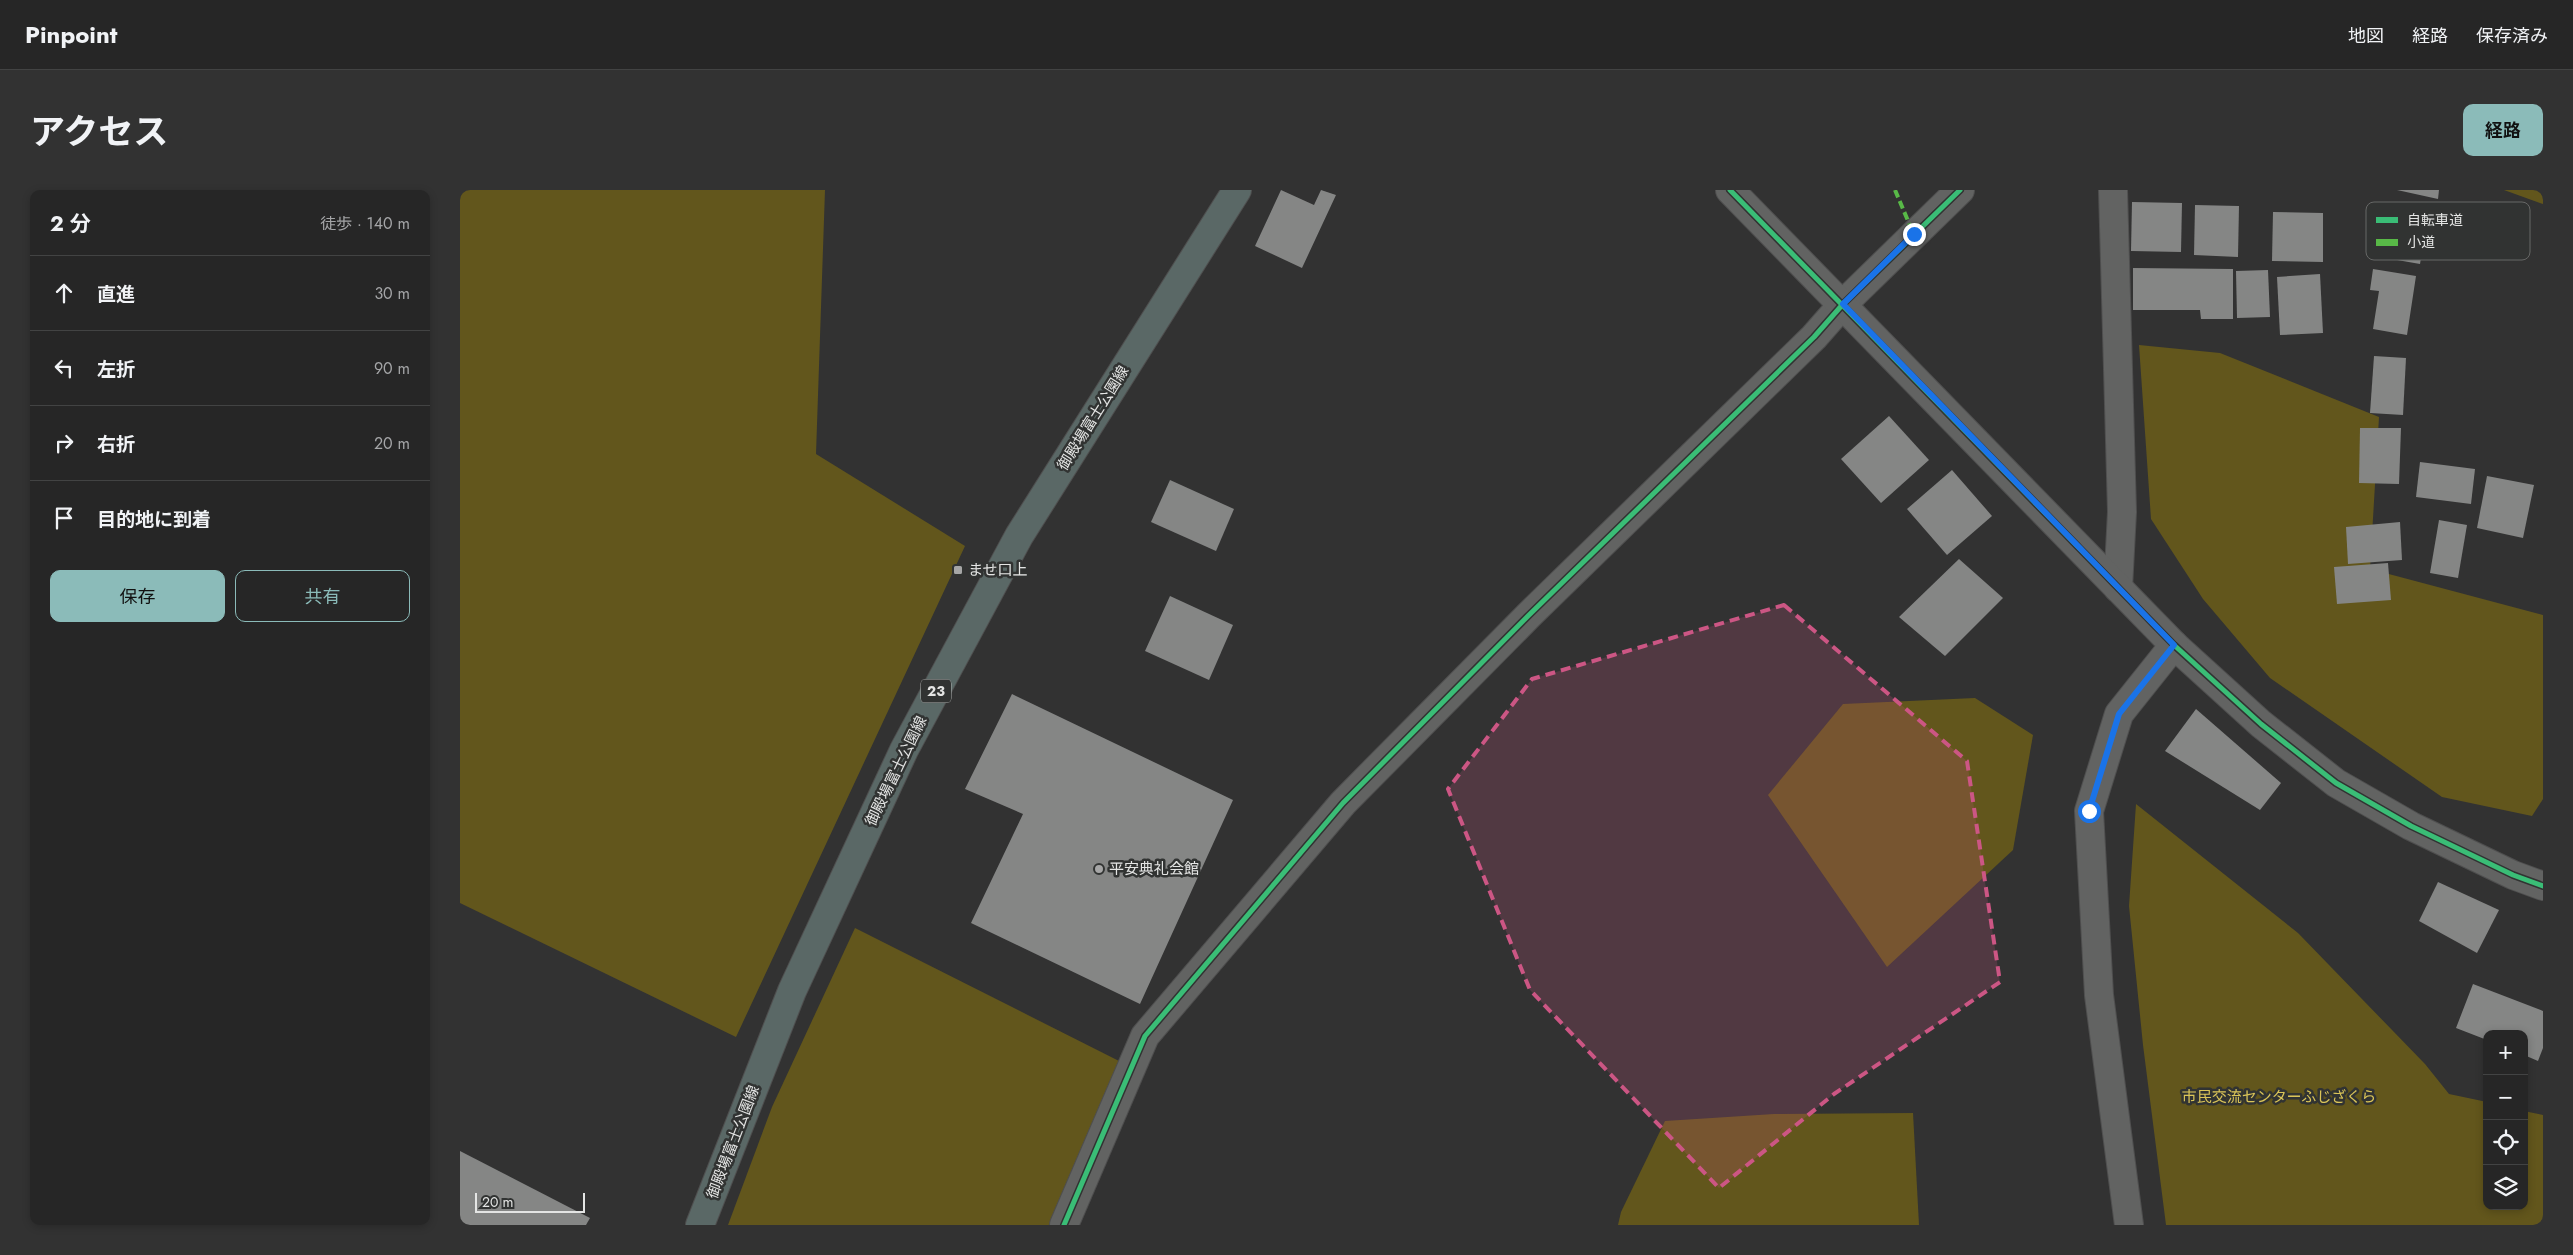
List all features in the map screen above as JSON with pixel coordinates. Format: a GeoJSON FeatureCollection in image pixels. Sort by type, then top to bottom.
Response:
{"type":"FeatureCollection","features":[{"type":"Feature","properties":{"kind":"main road","name":"御殿場富士公園線"},"geometry":{"type":"LineString","coordinates":[[700,1225],[792,990],[904,750],[1019,536],[1237,190]]}},
{"type":"Feature","properties":{"kind":"street"},"geometry":{"type":"LineString","coordinates":[[1730,190],[2174,645],[2261,724],[2336,783],[2411,826],[2513,875],[2543,886]]}},
{"type":"Feature","properties":{"kind":"street"},"geometry":{"type":"LineString","coordinates":[[1064,1225],[1145,1036],[1343,803],[1522,622],[1814,337],[1843,304],[1960,190]]}},
{"type":"Feature","properties":{"kind":"street"},"geometry":{"type":"LineString","coordinates":[[2113,190],[2122,512],[2118,588]]}},
{"type":"Feature","properties":{"kind":"street"},"geometry":{"type":"LineString","coordinates":[[2128,1225],[2099,995],[2089,811],[2119,714],[2174,645]]}},
{"type":"Feature","properties":{"kind":"highlighted area"},"geometry":{"type":"Polygon","coordinates":[[[1784,605],[1967,761],[2000,982],[1834,1094],[1719,1188],[1530,990],[1448,789],[1532,679],[1784,605]]]}},
{"type":"Feature","properties":{"kind":"green space"},"geometry":{"type":"Polygon","coordinates":[[[460,190],[825,190],[816,454],[965,546],[736,1037],[460,903],[460,190]]]}},
{"type":"Feature","properties":{"kind":"green space"},"geometry":{"type":"Polygon","coordinates":[[[2504,190],[2543,190],[2543,204],[2504,190]]]}},
{"type":"Feature","properties":{"kind":"green space"},"geometry":{"type":"Polygon","coordinates":[[[2139,345],[2220,353],[2379,417],[2370,569],[2543,615],[2543,799],[2532,816],[2442,797],[2270,678],[2203,599],[2151,519],[2139,345]]]}},
{"type":"Feature","properties":{"kind":"green space"},"geometry":{"type":"Polygon","coordinates":[[[1975,698],[2033,735],[2013,850],[1887,967],[1768,795],[1843,704],[1975,698]]]}},
{"type":"Feature","properties":{"kind":"green space","name":"市民交流センターふじざくら"},"geometry":{"type":"Polygon","coordinates":[[[2136,804],[2298,933],[2425,1064],[2449,1094],[2483,1101],[2483,1210],[2528,1210],[2528,1112],[2543,1115],[2543,1225],[2166,1225],[2143,1045],[2129,906],[2136,804]]]}},
{"type":"Feature","properties":{"kind":"green space"},"geometry":{"type":"Polygon","coordinates":[[[855,928],[1123,1063],[1050,1225],[728,1225],[772,1107],[855,928]]]}},
{"type":"Feature","properties":{"kind":"green space"},"geometry":{"type":"Polygon","coordinates":[[[1913,1113],[1919,1225],[1618,1225],[1621,1212],[1665,1121],[1774,1114],[1913,1113]]]}},
{"type":"Feature","properties":{"kind":"building"},"geometry":{"type":"Polygon","coordinates":[[[1281,190],[1314,205],[1321,190],[1336,195],[1302,268],[1255,246],[1281,190]]]}},
{"type":"Feature","properties":{"kind":"building"},"geometry":{"type":"Polygon","coordinates":[[[2397,190],[2439,190],[2438,199],[2397,190]]]}},
{"type":"Feature","properties":{"kind":"building"},"geometry":{"type":"Polygon","coordinates":[[[2132,202],[2182,203],[2181,252],[2131,251],[2132,202]]]}},
{"type":"Feature","properties":{"kind":"building"},"geometry":{"type":"Polygon","coordinates":[[[2195,205],[2239,206],[2238,257],[2194,255],[2195,205]]]}},
{"type":"Feature","properties":{"kind":"building"},"geometry":{"type":"Polygon","coordinates":[[[2273,212],[2323,213],[2323,262],[2272,261],[2273,212]]]}},
{"type":"Feature","properties":{"kind":"building"},"geometry":{"type":"Polygon","coordinates":[[[2397,260],[2421,260],[2420,264],[2397,260]]]}},
{"type":"Feature","properties":{"kind":"building"},"geometry":{"type":"Polygon","coordinates":[[[2133,268],[2233,269],[2233,319],[2201,319],[2200,310],[2133,310],[2133,268]]]}},
{"type":"Feature","properties":{"kind":"building"},"geometry":{"type":"Polygon","coordinates":[[[2373,269],[2416,276],[2407,335],[2373,329],[2379,291],[2370,290],[2373,269]]]}},
{"type":"Feature","properties":{"kind":"building"},"geometry":{"type":"Polygon","coordinates":[[[2268,270],[2270,317],[2237,318],[2236,271],[2268,270]]]}},
{"type":"Feature","properties":{"kind":"building"},"geometry":{"type":"Polygon","coordinates":[[[2320,274],[2323,333],[2280,335],[2277,277],[2320,274]]]}},
{"type":"Feature","properties":{"kind":"building"},"geometry":{"type":"Polygon","coordinates":[[[2374,356],[2406,358],[2403,415],[2370,413],[2374,356]]]}},
{"type":"Feature","properties":{"kind":"building"},"geometry":{"type":"Polygon","coordinates":[[[1889,416],[1929,460],[1881,503],[1841,459],[1889,416]]]}},
{"type":"Feature","properties":{"kind":"building"},"geometry":{"type":"Polygon","coordinates":[[[2360,428],[2401,428],[2399,484],[2359,483],[2360,428]]]}},
{"type":"Feature","properties":{"kind":"building"},"geometry":{"type":"Polygon","coordinates":[[[2420,462],[2475,469],[2471,504],[2416,497],[2420,462]]]}},
{"type":"Feature","properties":{"kind":"building"},"geometry":{"type":"Polygon","coordinates":[[[1952,470],[1992,516],[1947,555],[1907,509],[1952,470]]]}},
{"type":"Feature","properties":{"kind":"building"},"geometry":{"type":"Polygon","coordinates":[[[2487,476],[2534,485],[2523,538],[2477,528],[2487,476]]]}},
{"type":"Feature","properties":{"kind":"building"},"geometry":{"type":"Polygon","coordinates":[[[1170,480],[1234,509],[1216,551],[1151,522],[1170,480]]]}},
{"type":"Feature","properties":{"kind":"building"},"geometry":{"type":"Polygon","coordinates":[[[2439,520],[2467,525],[2458,578],[2430,573],[2439,520]]]}},
{"type":"Feature","properties":{"kind":"building"},"geometry":{"type":"Polygon","coordinates":[[[2400,522],[2402,560],[2348,564],[2346,527],[2400,522]]]}},
{"type":"Feature","properties":{"kind":"building"},"geometry":{"type":"Polygon","coordinates":[[[1959,559],[2003,598],[1945,656],[1899,617],[1959,559]]]}},
{"type":"Feature","properties":{"kind":"building"},"geometry":{"type":"Polygon","coordinates":[[[2388,563],[2391,600],[2337,604],[2334,567],[2388,563]]]}},
{"type":"Feature","properties":{"kind":"building"},"geometry":{"type":"Polygon","coordinates":[[[1170,596],[1233,625],[1209,680],[1145,651],[1170,596]]]}},
{"type":"Feature","properties":{"kind":"building","name":"平安典礼会館"},"geometry":{"type":"Polygon","coordinates":[[[1012,694],[1233,800],[1140,1004],[971,923],[1023,814],[965,789],[1012,694]]]}},
{"type":"Feature","properties":{"kind":"building"},"geometry":{"type":"Polygon","coordinates":[[[2196,709],[2281,783],[2260,810],[2165,751],[2196,709]]]}},
{"type":"Feature","properties":{"kind":"building"},"geometry":{"type":"Polygon","coordinates":[[[2438,882],[2499,910],[2477,953],[2419,921],[2438,882]]]}},
{"type":"Feature","properties":{"kind":"building"},"geometry":{"type":"Polygon","coordinates":[[[2473,984],[2543,1011],[2543,1048],[2538,1061],[2528,1057],[2528,1030],[2483,1030],[2483,1038],[2456,1028],[2473,984]]]}},
{"type":"Feature","properties":{"kind":"building"},"geometry":{"type":"Polygon","coordinates":[[[460,1151],[590,1218],[586,1225],[460,1225],[460,1151]]]}},
{"type":"Feature","properties":{"kind":"marked path"},"geometry":{"type":"LineString","coordinates":[[1895,190],[1914,235]]}},
{"type":"Feature","properties":{"kind":"cycle path"},"geometry":{"type":"LineString","coordinates":[[1730,190],[2174,645],[2261,724],[2336,783],[2411,826],[2513,875],[2543,886]]}},
{"type":"Feature","properties":{"kind":"cycle path"},"geometry":{"type":"LineString","coordinates":[[1064,1225],[1145,1036],[1343,803],[1529,615],[1814,337],[1843,304],[1960,190]]}},
{"type":"Feature","properties":{"kind":"place","name":"ませ口上"},"geometry":{"type":"Point","coordinates":[958,570]}},
{"type":"Feature","properties":{"kind":"place","name":"平安典礼会館"},"geometry":{"type":"Point","coordinates":[1099,869]}},
{"type":"Feature","properties":{"kind":"route"},"geometry":{"type":"LineString","coordinates":[[1914,234],[1843,304],[2174,645],[2119,714],[2089,811]]}}]}
